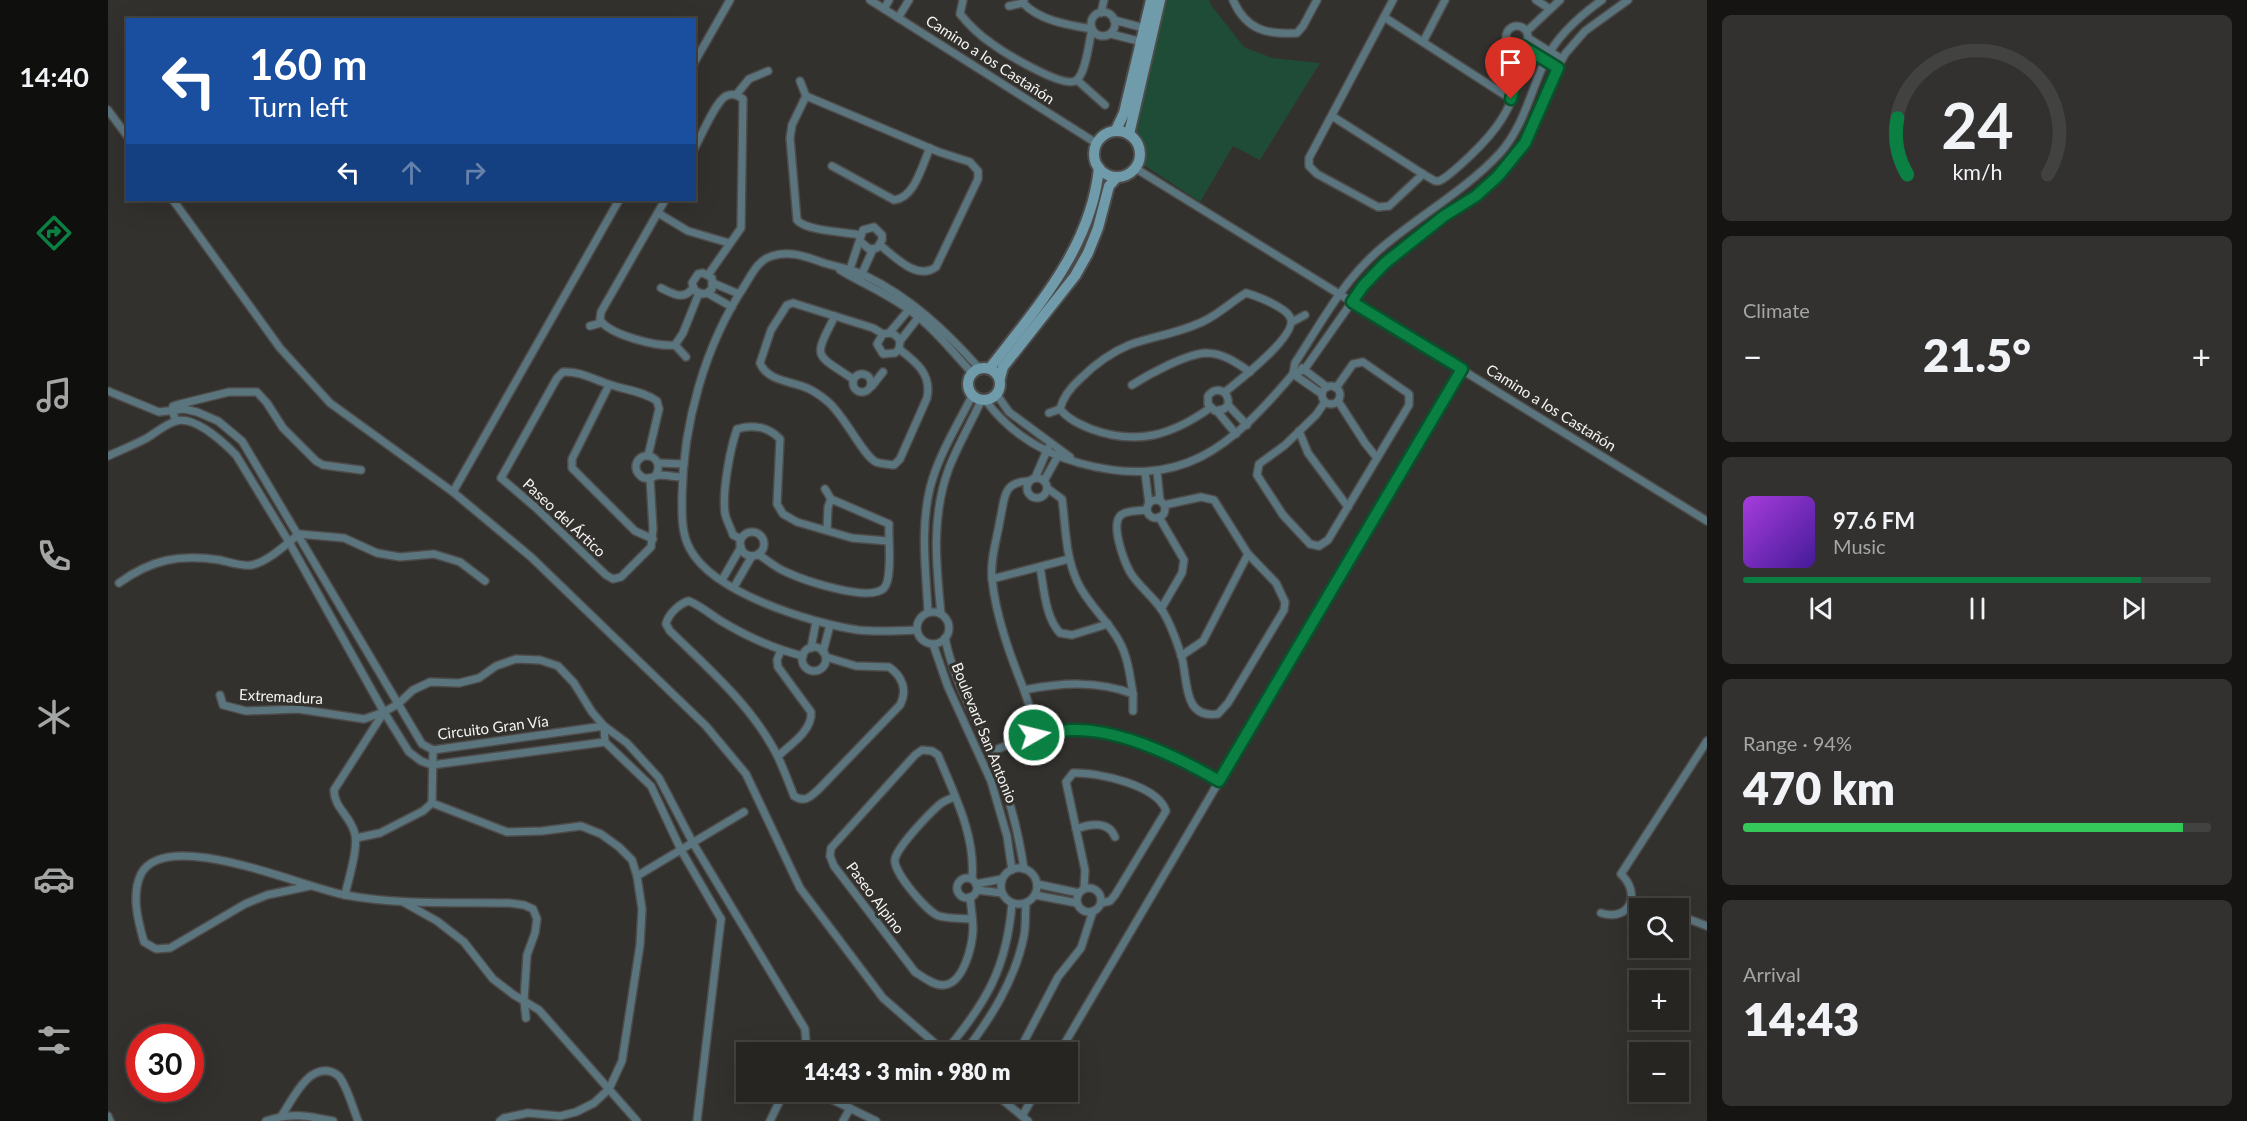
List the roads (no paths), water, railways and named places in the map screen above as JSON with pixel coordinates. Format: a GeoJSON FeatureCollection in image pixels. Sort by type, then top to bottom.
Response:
{"type":"FeatureCollection","features":[{"type":"Feature","properties":{"kind":"street"},"geometry":{"type":"LineString","coordinates":[[696,59],[729,0]]}},
{"type":"Feature","properties":{"kind":"street","name":"Camino a los Castañón"},"geometry":{"type":"LineString","coordinates":[[870,0],[1096,143]]}},
{"type":"Feature","properties":{"kind":"street"},"geometry":{"type":"LineString","coordinates":[[884,9],[889,0]]}},
{"type":"Feature","properties":{"kind":"street"},"geometry":{"type":"LineString","coordinates":[[898,18],[909,0]]}},
{"type":"Feature","properties":{"kind":"street"},"geometry":{"type":"LineString","coordinates":[[958,22],[963,0]]}},
{"type":"Feature","properties":{"kind":"street"},"geometry":{"type":"LineString","coordinates":[[1101,13],[1104,0]]}},
{"type":"Feature","properties":{"kind":"street"},"geometry":{"type":"LineString","coordinates":[[1116,130],[1124,113],[1151,0]]}},
{"type":"Feature","properties":{"kind":"street"},"geometry":{"type":"LineString","coordinates":[[1129,134],[1160,0]]}},
{"type":"Feature","properties":{"kind":"street"},"geometry":{"type":"LineString","coordinates":[[1233,0],[1247,21],[1260,31],[1281,34],[1297,33],[1317,0]]}},
{"type":"Feature","properties":{"kind":"street"},"geometry":{"type":"LineString","coordinates":[[1393,0],[1309,158],[1310,166],[1317,174],[1378,207],[1384,208],[1423,174]]}},
{"type":"Feature","properties":{"kind":"street"},"geometry":{"type":"LineString","coordinates":[[1423,42],[1445,0]]}},
{"type":"Feature","properties":{"kind":"street"},"geometry":{"type":"LineString","coordinates":[[1536,0],[1550,9]]}},
{"type":"Feature","properties":{"kind":"street"},"geometry":{"type":"LineString","coordinates":[[1332,116],[1423,174],[1439,181],[1479,148],[1498,125],[1511,99],[1517,74],[1514,58],[1519,47],[1527,35],[1560,0]]}},
{"type":"Feature","properties":{"kind":"street"},"geometry":{"type":"LineString","coordinates":[[1293,374],[1295,363],[1339,294],[1354,275],[1379,250],[1479,174],[1502,151],[1520,124],[1550,51],[1568,30],[1602,0]]}},
{"type":"Feature","properties":{"kind":"street"},"geometry":{"type":"LineString","coordinates":[[980,399],[1014,432],[1046,452],[1059,454],[1077,462],[1119,471],[1157,471],[1190,462],[1236,434],[1293,374],[1304,370],[1363,286],[1385,263],[1444,216],[1476,196],[1498,176],[1525,143],[1562,59],[1585,32],[1628,0]]}},
{"type":"Feature","properties":{"kind":"street"},"geometry":{"type":"LineString","coordinates":[[1009,6],[1024,2],[1029,10],[1059,23],[1092,29],[1100,36],[1111,34],[1142,42]]}},
{"type":"Feature","properties":{"kind":"street"},"geometry":{"type":"LineString","coordinates":[[960,14],[991,43],[1038,70],[1063,81],[1077,80],[1083,72],[1094,17],[1101,13],[1111,15],[1115,28],[1111,34]]}},
{"type":"Feature","properties":{"kind":"street"},"geometry":{"type":"LineString","coordinates":[[1384,17],[1511,99]]}},
{"type":"Feature","properties":{"kind":"street"},"geometry":{"type":"LineString","coordinates":[[1114,20],[1144,28]]}},
{"type":"Feature","properties":{"kind":"street"},"geometry":{"type":"LineString","coordinates":[[1558,68],[1508,41],[1508,31],[1518,26],[1527,35],[1562,59]]}},
{"type":"Feature","properties":{"kind":"street"},"geometry":{"type":"LineString","coordinates":[[696,145],[720,100],[728,95],[736,94],[749,79],[768,71]]}},
{"type":"Feature","properties":{"kind":"street"},"geometry":{"type":"LineString","coordinates":[[1077,80],[1105,105]]}},
{"type":"Feature","properties":{"kind":"street"},"geometry":{"type":"LineString","coordinates":[[800,81],[806,96],[930,148],[970,162],[978,171],[978,179],[953,235],[936,267],[930,272],[920,272],[909,267],[876,247],[866,248],[861,239],[811,228],[801,225],[797,220],[790,138],[792,124],[806,96]]}},
{"type":"Feature","properties":{"kind":"street"},"geometry":{"type":"LineString","coordinates":[[708,275],[741,228],[744,110],[743,99],[736,94]]}},
{"type":"Feature","properties":{"kind":"street"},"geometry":{"type":"LineString","coordinates":[[108,110],[126,134]]}},
{"type":"Feature","properties":{"kind":"street"},"geometry":{"type":"LineString","coordinates":[[980,370],[1046,295],[1067,264],[1085,227],[1095,195],[1099,168],[1094,156],[1096,143],[1104,134],[1116,130],[1129,134],[1136,140],[1140,149],[1135,168],[1117,177],[1110,176],[1099,168]]}},
{"type":"Feature","properties":{"kind":"street"},"geometry":{"type":"LineString","coordinates":[[832,166],[894,200],[902,199],[912,189],[930,148]]}},
{"type":"Feature","properties":{"kind":"street","name":"Camino a los Castañón"},"geometry":{"type":"LineString","coordinates":[[1135,168],[1707,520]]}},
{"type":"Feature","properties":{"kind":"street"},"geometry":{"type":"LineString","coordinates":[[997,395],[1003,367],[1075,276],[1088,253],[1109,186],[1117,177]]}},
{"type":"Feature","properties":{"kind":"street"},"geometry":{"type":"LineString","coordinates":[[174,201],[280,348],[330,403],[453,492],[531,557],[706,726],[746,774],[800,888],[883,998],[933,1042]]}},
{"type":"Feature","properties":{"kind":"street"},"geometry":{"type":"LineString","coordinates":[[453,492],[618,201]]}},
{"type":"Feature","properties":{"kind":"street"},"geometry":{"type":"LineString","coordinates":[[664,201],[601,312],[601,323],[608,329],[663,346],[675,345]]}},
{"type":"Feature","properties":{"kind":"street"},"geometry":{"type":"LineString","coordinates":[[658,213],[688,231],[729,243]]}},
{"type":"Feature","properties":{"kind":"street"},"geometry":{"type":"LineString","coordinates":[[849,272],[861,239],[868,228],[879,230],[882,235],[860,277]]}},
{"type":"Feature","properties":{"kind":"street"},"geometry":{"type":"LineString","coordinates":[[916,630],[859,630],[816,622],[782,611],[734,587],[698,561],[686,540],[682,519],[682,477],[696,398],[712,350],[739,294],[760,261],[784,253],[796,254],[860,277],[911,307],[940,326],[980,370],[1000,378]]}},
{"type":"Feature","properties":{"kind":"street"},"geometry":{"type":"LineString","coordinates":[[675,345],[683,333],[696,291],[694,278],[703,273],[708,275],[714,283],[739,294]]}},
{"type":"Feature","properties":{"kind":"street"},"geometry":{"type":"LineString","coordinates":[[707,293],[712,289],[714,283]]}},
{"type":"Feature","properties":{"kind":"street"},"geometry":{"type":"LineString","coordinates":[[1060,409],[1062,401],[1075,384],[1093,366],[1130,345],[1181,331],[1205,321],[1246,293],[1247,284]]}},
{"type":"Feature","properties":{"kind":"street"},"geometry":{"type":"LineString","coordinates":[[661,288],[682,297],[696,291],[707,293],[732,307]]}},
{"type":"Feature","properties":{"kind":"street"},"geometry":{"type":"LineString","coordinates":[[1246,293],[1282,309],[1290,316],[1292,322]]}},
{"type":"Feature","properties":{"kind":"street"},"geometry":{"type":"LineString","coordinates":[[793,303],[886,333],[896,335],[899,345],[918,363],[927,378],[929,390],[900,459],[894,465],[876,462],[868,456],[846,421],[826,400],[809,389],[777,379],[763,371],[760,363],[771,330],[787,305],[793,303]]}},
{"type":"Feature","properties":{"kind":"street"},"geometry":{"type":"LineString","coordinates":[[911,307],[877,344],[884,354],[895,353],[921,314]]}},
{"type":"Feature","properties":{"kind":"street"},"geometry":{"type":"LineString","coordinates":[[1225,392],[1272,352],[1292,322],[1305,315]]}},
{"type":"Feature","properties":{"kind":"street"},"geometry":{"type":"LineString","coordinates":[[835,316],[820,346],[820,354],[854,379]]}},
{"type":"Feature","properties":{"kind":"street"},"geometry":{"type":"LineString","coordinates":[[591,326],[601,323]]}},
{"type":"Feature","properties":{"kind":"street"},"geometry":{"type":"LineString","coordinates":[[675,345],[686,357]]}},
{"type":"Feature","properties":{"kind":"street"},"geometry":{"type":"LineString","coordinates":[[1132,385],[1170,364],[1205,353],[1234,361],[1250,372]]}},
{"type":"Feature","properties":{"kind":"street"},"geometry":{"type":"LineString","coordinates":[[1325,402],[1316,415],[1285,445],[1258,464],[1257,475],[1283,515],[1310,544],[1319,546],[1328,540],[1409,405],[1409,394],[1363,362],[1353,364],[1336,388]]}},
{"type":"Feature","properties":{"kind":"street"},"geometry":{"type":"LineString","coordinates":[[1295,363],[1327,387],[1336,388]]}},
{"type":"Feature","properties":{"kind":"street"},"geometry":{"type":"LineString","coordinates":[[1065,1042],[1462,369]]}},
{"type":"Feature","properties":{"kind":"street","name":"Boulevard San Antonio"},"geometry":{"type":"LineString","coordinates":[[980,370],[968,380],[968,389],[980,399]]}},
{"type":"Feature","properties":{"kind":"street","name":"Paseo del Ártico"},"geometry":{"type":"LineString","coordinates":[[653,477],[644,478],[638,474],[636,468],[637,462],[642,457],[648,456],[659,409],[657,401],[649,395],[609,385],[573,372],[563,372],[557,378],[501,478],[613,579],[621,577],[651,547],[653,477],[659,469],[658,463]]}},
{"type":"Feature","properties":{"kind":"street"},"geometry":{"type":"LineString","coordinates":[[872,386],[871,379],[866,374],[858,374],[854,379],[853,385],[856,391],[862,393],[868,391],[884,372]]}},
{"type":"Feature","properties":{"kind":"street"},"geometry":{"type":"LineString","coordinates":[[1293,374],[1322,394],[1325,402]]}},
{"type":"Feature","properties":{"kind":"street"},"geometry":{"type":"LineString","coordinates":[[609,385],[572,459],[572,468],[635,531],[653,539]]}},
{"type":"Feature","properties":{"kind":"street"},"geometry":{"type":"LineString","coordinates":[[1322,394],[1327,387]]}},
{"type":"Feature","properties":{"kind":"street"},"geometry":{"type":"LineString","coordinates":[[1336,388],[1340,395],[1338,401]]}},
{"type":"Feature","properties":{"kind":"street"},"geometry":{"type":"LineString","coordinates":[[1236,434],[1207,400],[1210,393],[1218,389],[1225,392],[1228,405],[1247,425]]}},
{"type":"Feature","properties":{"kind":"street","name":"Circuito Gran Vía"},"geometry":{"type":"LineString","coordinates":[[108,391],[159,412],[184,409],[197,412],[218,421],[242,441],[422,744],[433,750],[491,744],[604,726]]}},
{"type":"Feature","properties":{"kind":"street"},"geometry":{"type":"LineString","coordinates":[[108,456],[176,421],[173,406],[229,392],[256,392],[267,403],[283,428],[316,460],[323,465],[361,470]]}},
{"type":"Feature","properties":{"kind":"street"},"geometry":{"type":"LineString","coordinates":[[980,399],[997,395]]}},
{"type":"Feature","properties":{"kind":"street"},"geometry":{"type":"LineString","coordinates":[[997,395],[1009,412],[1050,443],[1059,454]]}},
{"type":"Feature","properties":{"kind":"street","name":"Boulevard San Antonio"},"geometry":{"type":"LineString","coordinates":[[928,612],[924,546],[930,489],[938,465],[980,399]]}},
{"type":"Feature","properties":{"kind":"street","name":"Boulevard San Antonio"},"geometry":{"type":"LineString","coordinates":[[980,399],[949,467],[937,516],[935,545],[941,614],[949,625],[945,638],[954,670],[991,752],[1015,820],[1024,869]]}},
{"type":"Feature","properties":{"kind":"street"},"geometry":{"type":"LineString","coordinates":[[1325,402],[1330,404],[1338,401]]}},
{"type":"Feature","properties":{"kind":"street"},"geometry":{"type":"LineString","coordinates":[[1338,401],[1377,458]]}},
{"type":"Feature","properties":{"kind":"street"},"geometry":{"type":"LineString","coordinates":[[1060,409],[1067,417],[1084,426],[1104,434],[1124,437],[1150,436],[1167,432],[1214,409],[1224,409],[1228,405]]}},
{"type":"Feature","properties":{"kind":"street"},"geometry":{"type":"LineString","coordinates":[[1049,413],[1060,409]]}},
{"type":"Feature","properties":{"kind":"street","name":"Circuito Gran Vía"},"geometry":{"type":"LineString","coordinates":[[176,421],[189,421],[208,431],[236,455],[289,542],[384,712],[409,752],[421,761],[432,765],[605,742]]}},
{"type":"Feature","properties":{"kind":"street"},"geometry":{"type":"LineString","coordinates":[[825,489],[831,499],[888,524],[889,579],[884,588],[876,592],[857,593],[808,581],[783,571],[755,555],[745,554],[741,543],[733,535],[725,513],[732,444],[737,429],[751,425],[773,432],[780,439],[777,504],[783,514],[797,522],[852,538],[888,542]]}},
{"type":"Feature","properties":{"kind":"street"},"geometry":{"type":"LineString","coordinates":[[1299,431],[1308,453],[1348,507]]}},
{"type":"Feature","properties":{"kind":"street"},"geometry":{"type":"LineString","coordinates":[[1050,443],[1027,491],[1032,496],[1042,496],[1059,454]]}},
{"type":"Feature","properties":{"kind":"street"},"geometry":{"type":"LineString","coordinates":[[648,456],[654,458],[658,463],[684,464]]}},
{"type":"Feature","properties":{"kind":"street"},"geometry":{"type":"LineString","coordinates":[[1157,471],[1165,511],[1159,518]]}},
{"type":"Feature","properties":{"kind":"street"},"geometry":{"type":"LineString","coordinates":[[1145,472],[1150,516],[1159,518],[1184,560],[1182,573],[1161,609]]}},
{"type":"Feature","properties":{"kind":"street"},"geometry":{"type":"LineString","coordinates":[[653,477],[682,477]]}},
{"type":"Feature","properties":{"kind":"street"},"geometry":{"type":"LineString","coordinates":[[1030,708],[1007,647],[992,579],[993,557],[1006,490],[1017,482],[1032,479],[1046,484],[1062,500],[1069,560],[1086,597],[1119,640],[1126,659],[1134,711]]}},
{"type":"Feature","properties":{"kind":"street"},"geometry":{"type":"LineString","coordinates":[[1201,496],[1209,497],[1214,501],[1248,554],[1276,583],[1285,602],[1284,610],[1228,703],[1218,714],[1207,716],[1196,710],[1190,701],[1181,656],[1166,617],[1130,571],[1116,530],[1116,521],[1121,514],[1148,507],[1154,500],[1162,503],[1201,496]]}},
{"type":"Feature","properties":{"kind":"street"},"geometry":{"type":"LineString","coordinates":[[827,530],[828,507],[831,499]]}},
{"type":"Feature","properties":{"kind":"street"},"geometry":{"type":"LineString","coordinates":[[722,580],[741,543],[746,535],[752,532],[762,538],[764,544],[734,587]]}},
{"type":"Feature","properties":{"kind":"street"},"geometry":{"type":"LineString","coordinates":[[119,583],[136,570],[170,558],[202,558],[251,566],[269,557],[299,534],[344,538],[377,552],[400,557],[434,554],[460,562],[485,581]]}},
{"type":"Feature","properties":{"kind":"street"},"geometry":{"type":"LineString","coordinates":[[1181,656],[1203,641],[1248,554]]}},
{"type":"Feature","properties":{"kind":"street"},"geometry":{"type":"LineString","coordinates":[[992,579],[1069,560]]}},
{"type":"Feature","properties":{"kind":"street"},"geometry":{"type":"LineString","coordinates":[[1040,567],[1053,626],[1060,633],[1072,635],[1108,624]]}},
{"type":"Feature","properties":{"kind":"street"},"geometry":{"type":"LineString","coordinates":[[803,656],[781,650],[721,621],[690,601],[683,602],[667,618],[666,624],[670,631],[736,697],[778,756],[794,796],[800,800],[807,800],[900,705],[905,691],[901,679],[889,667],[856,666],[824,654],[820,649],[811,648]]}},
{"type":"Feature","properties":{"kind":"street"},"geometry":{"type":"LineString","coordinates":[[916,630],[920,617],[928,612],[941,614]]}},
{"type":"Feature","properties":{"kind":"street"},"geometry":{"type":"LineString","coordinates":[[803,656],[811,648],[816,622]]}},
{"type":"Feature","properties":{"kind":"street"},"geometry":{"type":"LineString","coordinates":[[803,656],[805,667],[815,671],[822,668],[830,625]]}},
{"type":"Feature","properties":{"kind":"street"},"geometry":{"type":"LineString","coordinates":[[916,630],[924,642],[933,644],[945,638]]}},
{"type":"Feature","properties":{"kind":"street","name":"Boulevard San Antonio"},"geometry":{"type":"LineString","coordinates":[[933,644],[948,687],[991,781],[1007,836],[1012,870]]}},
{"type":"Feature","properties":{"kind":"street"},"geometry":{"type":"LineString","coordinates":[[778,756],[808,727],[812,720],[811,712],[778,667],[777,660],[781,650]]}},
{"type":"Feature","properties":{"kind":"street"},"geometry":{"type":"LineString","coordinates":[[398,704],[413,690],[430,682],[459,682],[479,678],[496,666],[516,659],[540,660],[558,666],[574,683],[592,712],[604,726],[627,743],[659,778],[693,843],[805,1029],[806,1042]]}},
{"type":"Feature","properties":{"kind":"street"},"geometry":{"type":"LineString","coordinates":[[1024,690],[1062,685],[1098,684],[1133,694]]}},
{"type":"Feature","properties":{"kind":"street","name":"Extremadura"},"geometry":{"type":"LineString","coordinates":[[220,695],[223,705],[237,709],[298,709],[364,718],[384,712],[398,704]]}},
{"type":"Feature","properties":{"kind":"street"},"geometry":{"type":"LineString","coordinates":[[345,895],[357,838],[354,828],[334,800],[334,790],[384,712]]}},
{"type":"Feature","properties":{"kind":"street"},"geometry":{"type":"LineString","coordinates":[[364,718],[370,735]]}},
{"type":"Feature","properties":{"kind":"street"},"geometry":{"type":"LineString","coordinates":[[604,726],[605,742],[651,786],[681,850],[721,919],[697,1121]]}},
{"type":"Feature","properties":{"kind":"street"},"geometry":{"type":"LineString","coordinates":[[991,752],[1034,735],[1073,730],[1113,735],[1152,747],[1219,781]]}},
{"type":"Feature","properties":{"kind":"street"},"geometry":{"type":"LineString","coordinates":[[1632,898],[1631,886],[1621,874],[1707,741]]}},
{"type":"Feature","properties":{"kind":"street"},"geometry":{"type":"LineString","coordinates":[[491,744],[493,756]]}},
{"type":"Feature","properties":{"kind":"street"},"geometry":{"type":"LineString","coordinates":[[357,838],[380,833],[423,811],[432,803],[433,750]]}},
{"type":"Feature","properties":{"kind":"street","name":"Paseo Alpino"},"geometry":{"type":"LineString","coordinates":[[922,750],[932,751],[938,755],[973,852],[975,884],[962,879],[958,885],[960,894],[970,897],[973,929],[970,952],[962,972],[953,982],[944,986],[927,980],[915,972],[834,866],[830,856],[833,843],[922,750]]}},
{"type":"Feature","properties":{"kind":"street"},"geometry":{"type":"LineString","coordinates":[[1024,1042],[1058,977],[1081,948],[1093,911],[1101,903],[1110,901],[1115,895],[1166,814],[1166,808],[1161,801],[1124,780],[1100,774],[1073,773],[1066,782],[1085,870],[1082,891],[1077,903]]}},
{"type":"Feature","properties":{"kind":"street"},"geometry":{"type":"LineString","coordinates":[[955,797],[940,804],[900,849],[895,865],[899,874],[930,911],[939,916],[972,919]]}},
{"type":"Feature","properties":{"kind":"street"},"geometry":{"type":"LineString","coordinates":[[432,803],[507,832],[542,831],[580,826],[601,834],[619,847],[632,860],[637,876],[642,909],[640,945],[624,1053],[609,1089],[594,1103],[576,1112],[560,1116],[528,1113],[500,1121]]}},
{"type":"Feature","properties":{"kind":"street"},"geometry":{"type":"LineString","coordinates":[[637,876],[744,812]]}},
{"type":"Feature","properties":{"kind":"street"},"geometry":{"type":"LineString","coordinates":[[1076,829],[1088,825],[1100,825],[1111,830],[1115,837]]}},
{"type":"Feature","properties":{"kind":"street"},"geometry":{"type":"LineString","coordinates":[[309,886],[267,895],[245,904],[170,948],[156,949],[144,942],[138,921],[136,891],[142,873],[167,856],[188,854],[219,859],[345,895],[402,901],[524,905],[533,909],[537,919],[535,933],[527,955],[524,1000],[526,1018]]}},
{"type":"Feature","properties":{"kind":"street"},"geometry":{"type":"LineString","coordinates":[[1024,869],[1034,876],[1037,884],[1035,895],[1026,903],[1012,903],[1002,893],[975,884],[1002,879],[1012,870],[1024,869]]}},
{"type":"Feature","properties":{"kind":"street"},"geometry":{"type":"LineString","coordinates":[[1002,879],[1002,893]]}},
{"type":"Feature","properties":{"kind":"street"},"geometry":{"type":"LineString","coordinates":[[970,897],[975,884]]}},
{"type":"Feature","properties":{"kind":"street"},"geometry":{"type":"LineString","coordinates":[[1037,884],[1082,891],[1096,890],[1101,903]]}},
{"type":"Feature","properties":{"kind":"street"},"geometry":{"type":"LineString","coordinates":[[1035,895],[1077,903],[1081,910],[1093,911]]}},
{"type":"Feature","properties":{"kind":"street"},"geometry":{"type":"LineString","coordinates":[[402,901],[437,921],[464,942],[494,979],[514,995],[539,1010],[637,1121]]}},
{"type":"Feature","properties":{"kind":"street"},"geometry":{"type":"LineString","coordinates":[[954,1042],[990,990],[1002,962],[1010,933],[1012,903]]}},
{"type":"Feature","properties":{"kind":"street"},"geometry":{"type":"LineString","coordinates":[[972,1042],[1003,996],[1015,966],[1024,935],[1026,903]]}},
{"type":"Feature","properties":{"kind":"street"},"geometry":{"type":"LineString","coordinates":[[1601,913],[1616,915],[1629,905]]}},
{"type":"Feature","properties":{"kind":"street"},"geometry":{"type":"LineString","coordinates":[[721,919],[734,911]]}},
{"type":"Feature","properties":{"kind":"street"},"geometry":{"type":"LineString","coordinates":[[1689,919],[1707,926]]}},
{"type":"Feature","properties":{"kind":"street"},"geometry":{"type":"LineString","coordinates":[[282,1115],[309,1077],[317,1071],[327,1070],[337,1074],[343,1081],[358,1121]]}},
{"type":"Feature","properties":{"kind":"street"},"geometry":{"type":"LineString","coordinates":[[770,1121],[779,1102]]}},
{"type":"Feature","properties":{"kind":"street"},"geometry":{"type":"LineString","coordinates":[[837,1102],[876,1121]]}},
{"type":"Feature","properties":{"kind":"street"},"geometry":{"type":"LineString","coordinates":[[1005,1102],[1025,1118],[1032,1102]]}},
{"type":"Feature","properties":{"kind":"street"},"geometry":{"type":"LineString","coordinates":[[843,1121],[849,1108]]}},
{"type":"Feature","properties":{"kind":"street"},"geometry":{"type":"LineString","coordinates":[[266,1121],[282,1115],[304,1115],[333,1121]]}},
{"type":"Feature","properties":{"kind":"street"},"geometry":{"type":"LineString","coordinates":[[108,1116],[110,1121]]}}]}
